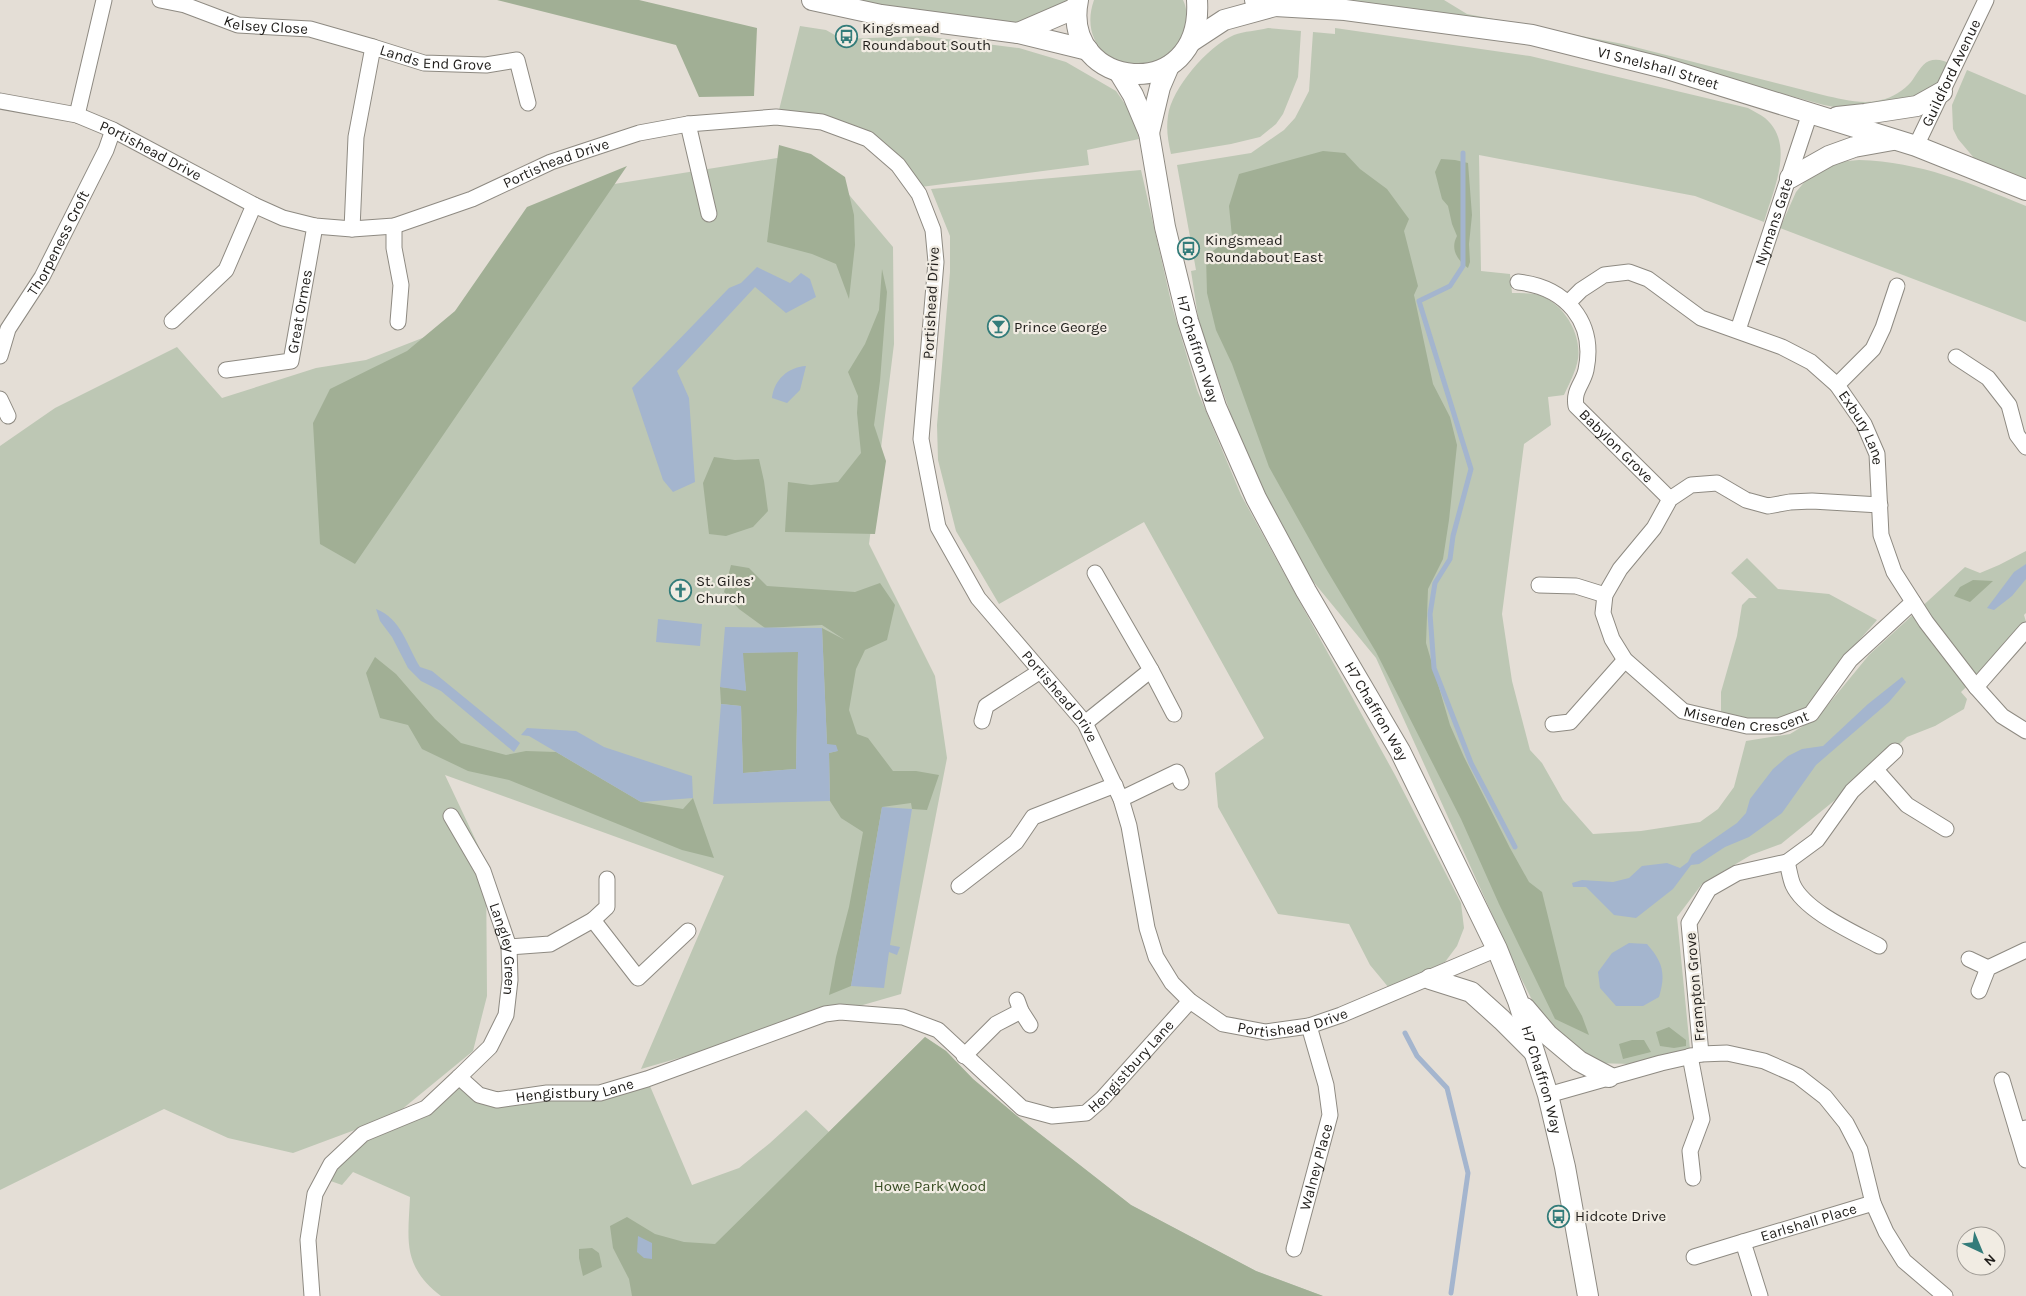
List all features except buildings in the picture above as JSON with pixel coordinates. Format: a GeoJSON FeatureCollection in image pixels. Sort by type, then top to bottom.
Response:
{"type":"FeatureCollection","features":[{"type":"Feature","properties":{"kind":"street"},"geometry":{"type":"LineString","coordinates":[[77,115],[104,0]]}},
{"type":"Feature","properties":{"kind":"street","name":"Kelsey Close"},"geometry":{"type":"LineString","coordinates":[[160,0],[185,5],[238,24],[310,28],[373,47]]}},
{"type":"Feature","properties":{"kind":"street"},"geometry":{"type":"LineString","coordinates":[[812,0],[881,15],[1018,33],[1088,50]]}},
{"type":"Feature","properties":{"kind":"street"},"geometry":{"type":"LineString","coordinates":[[1018,33],[1077,4],[1078,30],[1088,50],[1102,63],[1119,72],[1136,75],[1153,73],[1169,66],[1182,55],[1192,41],[1198,21],[1197,0]]}},
{"type":"Feature","properties":{"kind":"street","name":"V1 Snelshall Street"},"geometry":{"type":"LineString","coordinates":[[1255,0],[1275,6],[1338,9],[1532,35],[1664,68],[1818,115],[1916,146],[2026,190]]}},
{"type":"Feature","properties":{"kind":"street","name":"Guildford Avenue"},"geometry":{"type":"LineString","coordinates":[[1916,146],[1986,0]]}},
{"type":"Feature","properties":{"kind":"street","name":"V1 Snelshall Street"},"geometry":{"type":"LineString","coordinates":[[1192,41],[1224,20],[1275,6]]}},
{"type":"Feature","properties":{"kind":"street","name":"Lands End Grove"},"geometry":{"type":"LineString","coordinates":[[352,229],[356,137],[373,47],[424,63],[486,65],[517,60],[528,103]]}},
{"type":"Feature","properties":{"kind":"street","name":"H7 Chaffron Way"},"geometry":{"type":"LineString","coordinates":[[1149,133],[1160,87],[1169,66]]}},
{"type":"Feature","properties":{"kind":"street","name":"H7 Chaffron Way"},"geometry":{"type":"LineString","coordinates":[[1119,72],[1133,95],[1149,133],[1161,205],[1188,321],[1216,407],[1256,498],[1306,590],[1400,751],[1497,949],[1518,1001],[1548,1094],[1565,1167],[1588,1296]]}},
{"type":"Feature","properties":{"kind":"street"},"geometry":{"type":"LineString","coordinates":[[1818,115],[1865,114],[1917,106],[1942,92]]}},
{"type":"Feature","properties":{"kind":"street","name":"Portishead Drive"},"geometry":{"type":"LineString","coordinates":[[0,101],[77,115],[112,130],[254,205],[283,218],[315,226],[352,229],[394,226],[472,199],[551,162],[639,133],[688,124],[776,117],[822,122],[868,139],[898,165],[919,194],[934,230],[936,262],[921,439],[938,527],[978,598],[1039,672],[1085,723],[1118,792],[1129,826],[1147,928],[1156,957],[1172,983],[1190,1001],[1223,1024],[1266,1032],[1309,1026],[1341,1015],[1430,979],[1497,949]]}},
{"type":"Feature","properties":{"kind":"street","name":"Nymans Gate"},"geometry":{"type":"LineString","coordinates":[[1738,330],[1790,178],[1818,115]]}},
{"type":"Feature","properties":{"kind":"street"},"geometry":{"type":"LineString","coordinates":[[688,124],[709,214]]}},
{"type":"Feature","properties":{"kind":"street","name":"Thorpeness Croft"},"geometry":{"type":"LineString","coordinates":[[0,356],[8,329],[42,277],[106,150],[112,130]]}},
{"type":"Feature","properties":{"kind":"street"},"geometry":{"type":"LineString","coordinates":[[1790,178],[1829,156],[1854,147],[1897,140]]}},
{"type":"Feature","properties":{"kind":"street"},"geometry":{"type":"LineString","coordinates":[[172,321],[226,270],[254,205]]}},
{"type":"Feature","properties":{"kind":"street","name":"Great Ormes"},"geometry":{"type":"LineString","coordinates":[[226,370],[291,361],[315,226]]}},
{"type":"Feature","properties":{"kind":"street"},"geometry":{"type":"LineString","coordinates":[[394,226],[394,248],[400,285],[398,322]]}},
{"type":"Feature","properties":{"kind":"street","name":"Exbury Lane"},"geometry":{"type":"LineString","coordinates":[[1569,302],[1581,290],[1604,275],[1629,272],[1648,279],[1701,318],[1782,347],[1811,362],[1837,385],[1864,424],[1877,454],[1881,535],[1894,572],[1913,602],[1976,687],[2002,716],[2026,731]]}},
{"type":"Feature","properties":{"kind":"street","name":"Babylon Grove"},"geometry":{"type":"LineString","coordinates":[[1518,282],[1534,284],[1569,302],[1582,320],[1588,342],[1586,371],[1574,396],[1576,406],[1670,500]]}},
{"type":"Feature","properties":{"kind":"street"},"geometry":{"type":"LineString","coordinates":[[1837,385],[1873,348],[1883,328],[1897,286]]}},
{"type":"Feature","properties":{"kind":"street"},"geometry":{"type":"LineString","coordinates":[[1956,357],[1988,378],[2009,405],[2017,435],[2026,448]]}},
{"type":"Feature","properties":{"kind":"street"},"geometry":{"type":"LineString","coordinates":[[0,399],[8,416]]}},
{"type":"Feature","properties":{"kind":"street"},"geometry":{"type":"LineString","coordinates":[[1539,585],[1576,586],[1605,595],[1620,569],[1654,528],[1670,500],[1691,485],[1718,483],[1746,500],[1768,506],[1812,501],[1880,505]]}},
{"type":"Feature","properties":{"kind":"street"},"geometry":{"type":"LineString","coordinates":[[1095,572],[1174,714]]}},
{"type":"Feature","properties":{"kind":"street","name":"Miserden Crescent"},"geometry":{"type":"LineString","coordinates":[[1605,595],[1603,613],[1612,639],[1625,660],[1682,711],[1747,726],[1779,726],[1811,714],[1850,660],[1913,602]]}},
{"type":"Feature","properties":{"kind":"street"},"geometry":{"type":"LineString","coordinates":[[1976,687],[2026,630]]}},
{"type":"Feature","properties":{"kind":"street"},"geometry":{"type":"LineString","coordinates":[[1553,724],[1570,722],[1625,660]]}},
{"type":"Feature","properties":{"kind":"street"},"geometry":{"type":"LineString","coordinates":[[1085,723],[1151,670]]}},
{"type":"Feature","properties":{"kind":"street"},"geometry":{"type":"LineString","coordinates":[[982,721],[986,706],[1039,672]]}},
{"type":"Feature","properties":{"kind":"street","name":"Frampton Grove"},"geometry":{"type":"LineString","coordinates":[[1694,1178],[1690,1151],[1702,1119],[1696,1055],[1690,923],[1709,889],[1737,873],[1787,862],[1817,840],[1852,791],[1895,751]]}},
{"type":"Feature","properties":{"kind":"street"},"geometry":{"type":"LineString","coordinates":[[1876,770],[1907,805],[1946,828]]}},
{"type":"Feature","properties":{"kind":"street"},"geometry":{"type":"LineString","coordinates":[[959,886],[1016,842],[1033,817],[1177,772],[1181,782]]}},
{"type":"Feature","properties":{"kind":"street","name":"Langley Green"},"geometry":{"type":"LineString","coordinates":[[451,816],[483,871],[509,947],[510,980],[506,1015],[490,1047],[460,1077]]}},
{"type":"Feature","properties":{"kind":"street"},"geometry":{"type":"LineString","coordinates":[[1787,862],[1792,884],[1811,908],[1879,946]]}},
{"type":"Feature","properties":{"kind":"street"},"geometry":{"type":"LineString","coordinates":[[509,947],[550,944],[594,920],[607,907],[607,879]]}},
{"type":"Feature","properties":{"kind":"street"},"geometry":{"type":"LineString","coordinates":[[594,920],[638,978],[688,931]]}},
{"type":"Feature","properties":{"kind":"street"},"geometry":{"type":"LineString","coordinates":[[1980,991],[1988,968],[2026,950]]}},
{"type":"Feature","properties":{"kind":"street"},"geometry":{"type":"LineString","coordinates":[[1969,959],[1988,968]]}},
{"type":"Feature","properties":{"kind":"street"},"geometry":{"type":"LineString","coordinates":[[1430,979],[1470,992],[1502,1020],[1536,1055]]}},
{"type":"Feature","properties":{"kind":"street","name":"Hengistbury Lane"},"geometry":{"type":"LineString","coordinates":[[460,1077],[479,1095],[497,1100],[547,1093],[600,1093],[648,1079],[825,1014],[840,1012],[903,1017],[938,1030],[1022,1108],[1052,1116],[1086,1113],[1102,1099],[1190,1001]]}},
{"type":"Feature","properties":{"kind":"street"},"geometry":{"type":"LineString","coordinates":[[1518,1001],[1548,1035],[1579,1061],[1609,1078]]}},
{"type":"Feature","properties":{"kind":"street"},"geometry":{"type":"LineString","coordinates":[[964,1056],[996,1024],[1019,1005],[1030,1025]]}},
{"type":"Feature","properties":{"kind":"street","name":"Walney Place"},"geometry":{"type":"LineString","coordinates":[[1294,1249],[1330,1115],[1326,1085],[1309,1026]]}},
{"type":"Feature","properties":{"kind":"street"},"geometry":{"type":"LineString","coordinates":[[1548,1094],[1696,1055],[1728,1053],[1764,1061],[1798,1076],[1825,1097],[1846,1124],[1860,1150],[1874,1203],[1886,1232],[1904,1261],[1945,1296]]}},
{"type":"Feature","properties":{"kind":"street"},"geometry":{"type":"LineString","coordinates":[[312,1296],[308,1240],[315,1194],[331,1164],[363,1134],[426,1108],[460,1077]]}},
{"type":"Feature","properties":{"kind":"street"},"geometry":{"type":"LineString","coordinates":[[2002,1080],[2021,1129],[2026,1160]]}},
{"type":"Feature","properties":{"kind":"street","name":"Earlshall Place"},"geometry":{"type":"LineString","coordinates":[[1694,1257],[1847,1209],[1874,1203]]}},
{"type":"Feature","properties":{"kind":"street","name":"Earlshall Place"},"geometry":{"type":"LineString","coordinates":[[1743,1242],[1760,1296]]}},
{"type":"Feature","properties":{"kind":"green space"},"geometry":{"type":"Polygon","coordinates":[[[497,0],[639,0],[757,28],[754,96],[699,97],[676,45],[497,0]]]}},
{"type":"Feature","properties":{"kind":"green space"},"geometry":{"type":"Polygon","coordinates":[[[830,0],[1067,0],[1065,4],[1017,24],[830,0]]]}},
{"type":"Feature","properties":{"kind":"green space"},"geometry":{"type":"Polygon","coordinates":[[[1094,0],[1183,0],[1187,18],[1183,37],[1174,51],[1152,65],[1134,66],[1121,63],[1101,49],[1094,39],[1091,27],[1091,14],[1094,0]]]}},
{"type":"Feature","properties":{"kind":"green space"},"geometry":{"type":"Polygon","coordinates":[[[1338,0],[1444,0],[1467,14],[1623,44],[1823,95],[1859,102],[1881,100],[1898,93],[1908,85],[1921,67],[1929,61],[1938,60],[1952,64],[1943,79],[1922,97],[1839,108],[1676,65],[1338,0]]]}},
{"type":"Feature","properties":{"kind":"green space"},"geometry":{"type":"Polygon","coordinates":[[[800,26],[826,30],[842,39],[923,36],[1019,48],[1066,62],[1116,91],[1132,114],[1139,139],[1087,150],[1089,165],[921,187],[834,119],[811,113],[779,110],[800,26]]]}},
{"type":"Feature","properties":{"kind":"green space"},"geometry":{"type":"Polygon","coordinates":[[[1268,28],[1301,31],[1298,77],[1283,114],[1276,124],[1260,137],[1171,154],[1168,140],[1168,116],[1171,105],[1183,81],[1202,58],[1224,41],[1234,35],[1268,28]]]}},
{"type":"Feature","properties":{"kind":"green space"},"geometry":{"type":"Polygon","coordinates":[[[1335,28],[1530,56],[1748,108],[1765,118],[1774,129],[1779,141],[1781,154],[1780,168],[1764,222],[1695,196],[1479,155],[1481,271],[1510,274],[1512,293],[1535,294],[1545,297],[1554,303],[1568,319],[1577,339],[1577,364],[1564,395],[1548,397],[1551,425],[1524,444],[1502,614],[1512,681],[1530,750],[1542,763],[1563,800],[1593,834],[1641,831],[1700,822],[1718,809],[1734,787],[1746,741],[1790,734],[1818,717],[1869,655],[1965,567],[1980,573],[2026,551],[2026,613],[2024,615],[2026,622],[1992,662],[1961,692],[1967,699],[1964,709],[1935,726],[1907,737],[1872,770],[1781,844],[1751,855],[1702,884],[1677,917],[1690,1049],[1631,1064],[1593,1063],[1568,1047],[1536,1008],[1376,658],[1307,574],[1247,461],[1199,323],[1191,271],[1196,270],[1177,165],[1251,153],[1284,130],[1295,118],[1309,91],[1313,32],[1335,34],[1335,28]]]}},
{"type":"Feature","properties":{"kind":"green space"},"geometry":{"type":"Polygon","coordinates":[[[1967,70],[2026,95],[2026,179],[1974,158],[1958,139],[1953,129],[1952,105],[1967,70]]]}},
{"type":"Feature","properties":{"kind":"green space"},"geometry":{"type":"Polygon","coordinates":[[[779,145],[811,154],[845,177],[854,215],[855,245],[849,299],[836,264],[812,254],[767,242],[779,145]]]}},
{"type":"Feature","properties":{"kind":"green space"},"geometry":{"type":"Polygon","coordinates":[[[1323,151],[1345,153],[1360,169],[1387,189],[1409,219],[1404,231],[1418,286],[1414,295],[1433,384],[1450,417],[1457,445],[1443,559],[1428,589],[1426,643],[1450,725],[1464,757],[1529,882],[1542,892],[1565,986],[1582,1016],[1589,1035],[1555,1019],[1499,904],[1461,819],[1376,652],[1325,567],[1269,467],[1232,364],[1216,330],[1207,293],[1206,256],[1232,237],[1229,206],[1239,174],[1323,151]]]}},
{"type":"Feature","properties":{"kind":"green space"},"geometry":{"type":"Polygon","coordinates":[[[777,158],[845,190],[893,247],[894,344],[869,544],[935,676],[947,758],[901,994],[641,1069],[724,876],[445,775],[486,862],[487,996],[473,1051],[395,1115],[293,1153],[228,1138],[164,1109],[0,1190],[0,446],[55,408],[177,347],[222,398],[316,368],[366,360],[471,319],[583,189],[777,158]]]}},
{"type":"Feature","properties":{"kind":"green space"},"geometry":{"type":"Polygon","coordinates":[[[1441,159],[1468,163],[1472,215],[1469,244],[1470,262],[1468,268],[1456,254],[1454,245],[1457,236],[1448,206],[1442,199],[1435,172],[1441,159]]]}},
{"type":"Feature","properties":{"kind":"green space"},"geometry":{"type":"Polygon","coordinates":[[[1859,160],[1924,169],[1985,189],[2026,206],[2026,322],[1780,228],[1796,192],[1807,179],[1837,162],[1859,160]]]}},
{"type":"Feature","properties":{"kind":"green space"},"geometry":{"type":"Polygon","coordinates":[[[627,166],[355,564],[320,544],[313,423],[330,389],[407,351],[455,311],[527,207],[627,166]]]}},
{"type":"Feature","properties":{"kind":"green space"},"geometry":{"type":"Polygon","coordinates":[[[1141,170],[1172,306],[1197,390],[1241,495],[1395,775],[1461,903],[1464,928],[1457,946],[1445,962],[1389,988],[1370,965],[1349,924],[1278,914],[1218,807],[1215,773],[1264,738],[1144,522],[999,604],[956,531],[938,460],[937,425],[950,272],[950,236],[931,189],[1141,170]]]}},
{"type":"Feature","properties":{"kind":"green space"},"geometry":{"type":"Polygon","coordinates":[[[882,269],[887,292],[880,381],[874,425],[886,461],[875,534],[785,532],[788,482],[811,485],[838,482],[861,453],[857,413],[858,396],[848,372],[865,344],[879,310],[882,269]]]}},
{"type":"Feature","properties":{"kind":"green space"},"geometry":{"type":"Polygon","coordinates":[[[714,457],[735,460],[759,459],[768,511],[753,527],[726,536],[709,534],[703,483],[714,457]]]}},
{"type":"Feature","properties":{"kind":"green space"},"geometry":{"type":"Polygon","coordinates":[[[1747,558],[1778,589],[1829,594],[1877,620],[1846,656],[1811,703],[1797,713],[1787,717],[1753,719],[1721,712],[1721,692],[1737,636],[1742,605],[1749,598],[1757,598],[1731,573],[1747,558]]]}},
{"type":"Feature","properties":{"kind":"green space"},"geometry":{"type":"Polygon","coordinates":[[[731,565],[749,568],[767,586],[855,592],[880,583],[895,605],[887,640],[865,650],[856,669],[849,710],[857,734],[868,738],[893,771],[916,771],[939,775],[927,810],[912,809],[911,803],[882,807],[851,986],[829,995],[836,957],[849,907],[863,832],[841,818],[830,801],[829,753],[837,751],[827,744],[822,628],[845,640],[822,625],[765,628],[739,609],[724,592],[731,565]]]}},
{"type":"Feature","properties":{"kind":"green space"},"geometry":{"type":"Polygon","coordinates":[[[1973,580],[1993,581],[1970,602],[1954,596],[1960,587],[1973,580]]]}},
{"type":"Feature","properties":{"kind":"green space"},"geometry":{"type":"Polygon","coordinates":[[[798,651],[796,769],[743,773],[741,706],[721,704],[720,687],[746,690],[742,653],[798,651]]]}},
{"type":"Feature","properties":{"kind":"green space"},"geometry":{"type":"Polygon","coordinates":[[[375,657],[396,674],[435,719],[461,743],[506,755],[526,751],[556,752],[641,802],[683,809],[693,798],[714,858],[682,850],[509,780],[468,771],[422,749],[408,725],[380,718],[366,673],[375,657]]]}},
{"type":"Feature","properties":{"kind":"green space"},"geometry":{"type":"Polygon","coordinates":[[[1669,1027],[1686,1040],[1686,1046],[1674,1048],[1660,1046],[1656,1032],[1669,1027]]]}},
{"type":"Feature","properties":{"kind":"green space","name":"Howe Park Wood"},"geometry":{"type":"Polygon","coordinates":[[[925,1037],[946,1051],[973,1079],[1017,1116],[1131,1205],[1256,1271],[1323,1296],[441,1296],[419,1274],[410,1252],[410,1197],[353,1172],[342,1185],[322,1178],[363,1134],[426,1108],[459,1077],[497,1100],[647,1079],[692,1185],[739,1168],[806,1110],[829,1132],[925,1037]]]}},
{"type":"Feature","properties":{"kind":"green space"},"geometry":{"type":"Polygon","coordinates":[[[925,1037],[946,1051],[973,1079],[1017,1116],[1131,1205],[1256,1271],[1323,1296],[632,1296],[629,1279],[613,1248],[610,1226],[627,1217],[655,1234],[684,1242],[715,1244],[925,1037]]]}},
{"type":"Feature","properties":{"kind":"green space"},"geometry":{"type":"Polygon","coordinates":[[[1632,1040],[1644,1040],[1651,1052],[1623,1059],[1619,1044],[1632,1040]]]}},
{"type":"Feature","properties":{"kind":"green space"},"geometry":{"type":"Polygon","coordinates":[[[592,1248],[599,1253],[602,1267],[583,1276],[579,1249],[592,1248]]]}},
{"type":"Feature","properties":{"kind":"water"},"geometry":{"type":"Polygon","coordinates":[[[757,267],[790,283],[801,273],[810,279],[816,297],[786,313],[755,287],[677,371],[689,398],[695,482],[673,492],[663,480],[632,388],[729,288],[741,283],[757,267]]]}},
{"type":"Feature","properties":{"kind":"water"},"geometry":{"type":"Polygon","coordinates":[[[806,366],[800,390],[787,403],[772,398],[773,391],[783,376],[793,369],[806,366]]]}},
{"type":"Feature","properties":{"kind":"water"},"geometry":{"type":"Polygon","coordinates":[[[2026,564],[2026,579],[2012,596],[1994,610],[1987,608],[2014,572],[2026,564]]]}},
{"type":"Feature","properties":{"kind":"water"},"geometry":{"type":"Polygon","coordinates":[[[376,609],[392,619],[420,667],[432,671],[520,743],[514,752],[441,691],[421,681],[408,668],[392,637],[380,621],[376,609]]]}},
{"type":"Feature","properties":{"kind":"water"},"geometry":{"type":"Polygon","coordinates":[[[658,619],[702,624],[700,646],[656,642],[658,619]]]}},
{"type":"Feature","properties":{"kind":"water"},"geometry":{"type":"Polygon","coordinates":[[[725,627],[822,628],[827,744],[836,745],[838,751],[829,753],[830,801],[713,804],[721,704],[741,706],[743,773],[796,769],[798,652],[743,653],[746,691],[720,687],[725,627]]]}},
{"type":"Feature","properties":{"kind":"water"},"geometry":{"type":"Polygon","coordinates":[[[1902,677],[1906,682],[1889,702],[1816,765],[1782,813],[1749,837],[1725,847],[1699,864],[1691,865],[1673,889],[1636,918],[1614,915],[1586,887],[1573,887],[1572,883],[1582,880],[1613,882],[1629,878],[1642,866],[1667,863],[1680,868],[1688,862],[1692,854],[1737,823],[1746,813],[1750,799],[1773,769],[1788,756],[1802,749],[1823,746],[1868,704],[1902,677]]]}},
{"type":"Feature","properties":{"kind":"water"},"geometry":{"type":"Polygon","coordinates":[[[527,728],[576,731],[604,747],[692,776],[693,798],[641,802],[529,736],[521,735],[527,728]]]}},
{"type":"Feature","properties":{"kind":"water"},"geometry":{"type":"Polygon","coordinates":[[[882,807],[912,809],[890,945],[900,947],[897,955],[889,952],[884,988],[851,986],[882,807]]]}},
{"type":"Feature","properties":{"kind":"water"},"geometry":{"type":"Polygon","coordinates":[[[1629,943],[1647,944],[1657,957],[1662,969],[1659,997],[1643,1006],[1616,1006],[1600,988],[1598,972],[1612,953],[1629,943]]]}},
{"type":"Feature","properties":{"kind":"water"},"geometry":{"type":"Polygon","coordinates":[[[638,1236],[652,1243],[652,1259],[644,1258],[637,1252],[638,1236]]]}},
{"type":"Feature","properties":{"kind":"waterway"},"geometry":{"type":"LineString","coordinates":[[1463,153],[1463,266],[1450,286],[1419,301],[1471,469],[1453,536],[1450,559],[1435,583],[1430,614],[1434,668],[1471,763],[1515,847]]}},
{"type":"Feature","properties":{"kind":"waterway"},"geometry":{"type":"LineString","coordinates":[[1405,1033],[1417,1056],[1447,1088],[1468,1173],[1451,1293]]}},
{"type":"Feature","properties":{"kind":"place","name":"Kingsmead Roundabout South"},"geometry":{"type":"Point","coordinates":[846,37]}},
{"type":"Feature","properties":{"kind":"place","name":"Kingsmead Roundabout East"},"geometry":{"type":"Point","coordinates":[1189,249]}},
{"type":"Feature","properties":{"kind":"place","name":"Prince George"},"geometry":{"type":"Point","coordinates":[998,327]}},
{"type":"Feature","properties":{"kind":"place","name":"St. Giles’ Church"},"geometry":{"type":"Point","coordinates":[680,590]}},
{"type":"Feature","properties":{"kind":"place","name":"Hidcote Drive"},"geometry":{"type":"Point","coordinates":[1559,1216]}}]}
